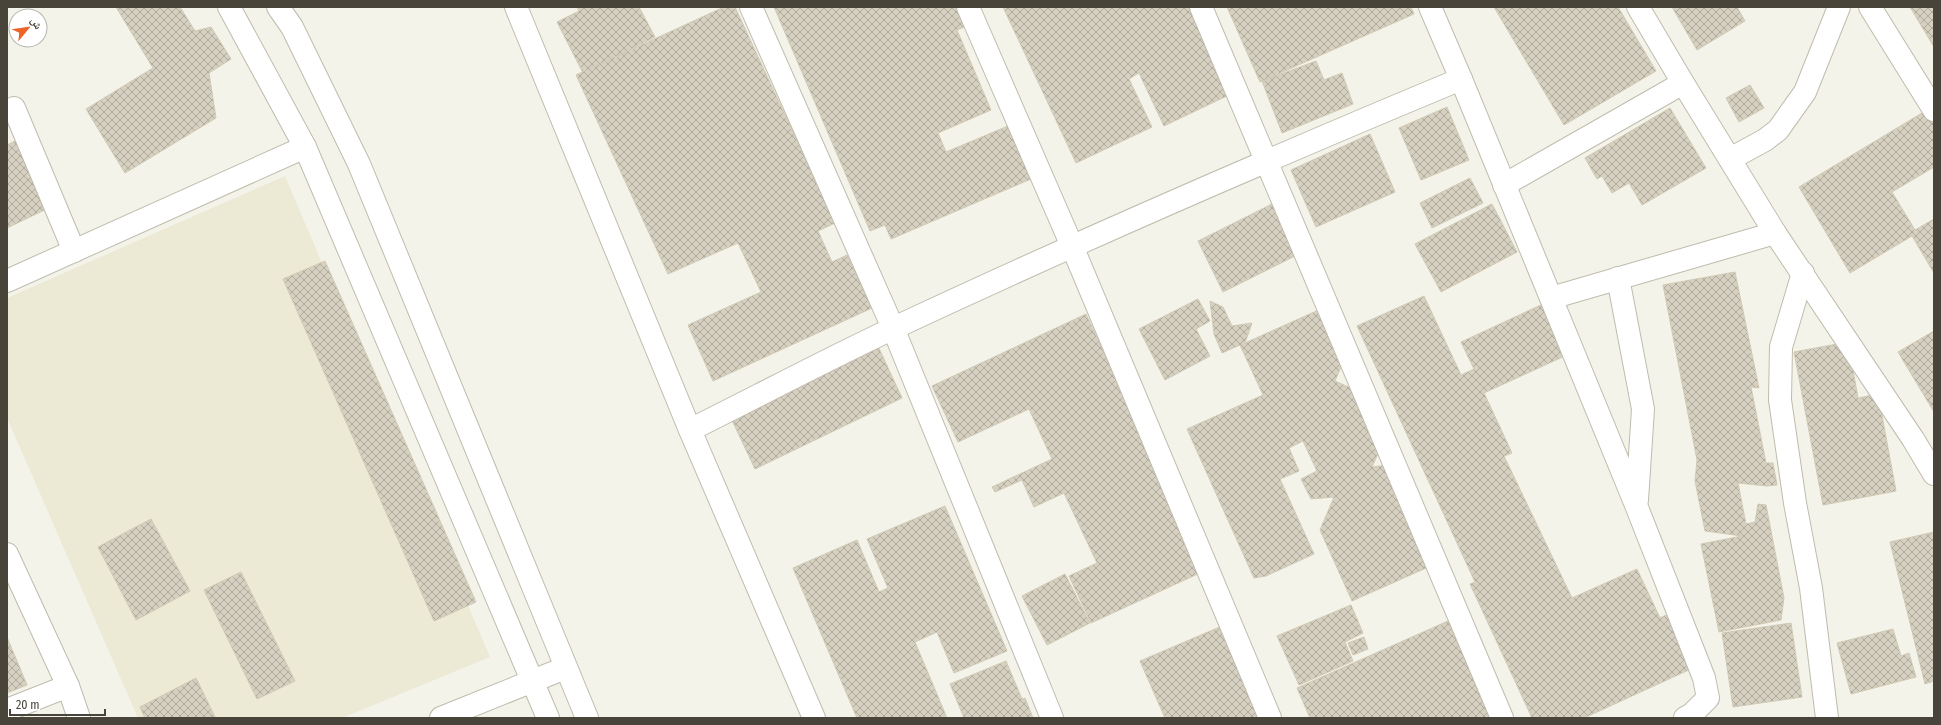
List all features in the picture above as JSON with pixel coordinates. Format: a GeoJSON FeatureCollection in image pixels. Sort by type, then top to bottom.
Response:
{"type":"FeatureCollection","features":[{"type":"Feature","properties":{"kind":"street"},"geometry":{"type":"LineString","coordinates":[[229,7],[305,147],[548,718]]}},
{"type":"Feature","properties":{"kind":"street"},"geometry":{"type":"LineString","coordinates":[[278,7],[292,27],[359,164],[565,668],[587,718]]}},
{"type":"Feature","properties":{"kind":"street"},"geometry":{"type":"LineString","coordinates":[[516,7],[690,430],[814,718]]}},
{"type":"Feature","properties":{"kind":"street"},"geometry":{"type":"LineString","coordinates":[[751,7],[894,328],[1052,718]]}},
{"type":"Feature","properties":{"kind":"street"},"geometry":{"type":"LineString","coordinates":[[968,7],[1072,246],[1270,718]]}},
{"type":"Feature","properties":{"kind":"street"},"geometry":{"type":"LineString","coordinates":[[1201,7],[1502,718]]}},
{"type":"Feature","properties":{"kind":"street"},"geometry":{"type":"LineString","coordinates":[[1430,7],[1636,505],[1704,678],[1708,698],[1691,717]]}},
{"type":"Feature","properties":{"kind":"street"},"geometry":{"type":"LineString","coordinates":[[1638,7],[1683,83],[1776,233],[1913,439],[1934,474]]}},
{"type":"Feature","properties":{"kind":"street"},"geometry":{"type":"LineString","coordinates":[[1730,159],[1765,140],[1778,130],[1805,92],[1839,7]]}},
{"type":"Feature","properties":{"kind":"street"},"geometry":{"type":"LineString","coordinates":[[1870,7],[1931,98]]}},
{"type":"Feature","properties":{"kind":"street"},"geometry":{"type":"LineString","coordinates":[[690,430],[894,328],[1072,246],[1265,160],[1461,79]]}},
{"type":"Feature","properties":{"kind":"street"},"geometry":{"type":"LineString","coordinates":[[1504,185],[1683,83]]}},
{"type":"Feature","properties":{"kind":"street"},"geometry":{"type":"LineString","coordinates":[[14,108],[74,251]]}},
{"type":"Feature","properties":{"kind":"street"},"geometry":{"type":"LineString","coordinates":[[7,281],[305,147]]}},
{"type":"Feature","properties":{"kind":"street"},"geometry":{"type":"LineString","coordinates":[[1551,298],[1776,233]]}},
{"type":"Feature","properties":{"kind":"street"},"geometry":{"type":"LineString","coordinates":[[1802,273],[1781,347],[1780,400],[1795,503],[1810,588],[1826,718]]}},
{"type":"Feature","properties":{"kind":"street"},"geometry":{"type":"LineString","coordinates":[[1618,278],[1643,409],[1636,505]]}},
{"type":"Feature","properties":{"kind":"street"},"geometry":{"type":"LineString","coordinates":[[7,554],[68,686],[79,718]]}},
{"type":"Feature","properties":{"kind":"street"},"geometry":{"type":"LineString","coordinates":[[441,718],[565,668]]}},
{"type":"Feature","properties":{"kind":"street"},"geometry":{"type":"LineString","coordinates":[[7,710],[68,686]]}},
{"type":"Feature","properties":{"kind":"shaded area"},"geometry":{"type":"Polygon","coordinates":[[[285,176],[490,657],[342,718],[138,718],[7,418],[7,298],[285,176]]]}},
{"type":"Feature","properties":{"kind":"building"},"geometry":{"type":"Polygon","coordinates":[[[116,7],[180,7],[195,31],[211,27],[231,59],[209,73],[216,118],[125,173],[86,109],[153,68],[116,7]]]}},
{"type":"Feature","properties":{"kind":"building"},"geometry":{"type":"Polygon","coordinates":[[[577,7],[639,7],[655,37],[583,73],[557,22],[579,11],[577,7]]]}},
{"type":"Feature","properties":{"kind":"building"},"geometry":{"type":"Polygon","coordinates":[[[724,7],[735,7],[835,223],[818,231],[832,262],[847,255],[872,308],[713,381],[688,325],[761,292],[738,243],[668,274],[576,75],[724,7]]]}},
{"type":"Feature","properties":{"kind":"building"},"geometry":{"type":"Polygon","coordinates":[[[774,7],[959,7],[967,26],[957,30],[991,110],[938,133],[946,152],[1008,126],[1031,179],[891,239],[885,225],[870,231],[774,7]]]}},
{"type":"Feature","properties":{"kind":"building"},"geometry":{"type":"Polygon","coordinates":[[[1003,7],[1193,7],[1233,93],[1164,126],[1139,73],[1129,79],[1152,127],[1076,163],[1003,7]]]}},
{"type":"Feature","properties":{"kind":"building"},"geometry":{"type":"Polygon","coordinates":[[[1227,7],[1411,7],[1414,14],[1260,82],[1227,7]]]}},
{"type":"Feature","properties":{"kind":"building"},"geometry":{"type":"Polygon","coordinates":[[[1494,7],[1618,7],[1656,71],[1564,125],[1494,7]]]}},
{"type":"Feature","properties":{"kind":"building"},"geometry":{"type":"Polygon","coordinates":[[[1672,7],[1737,7],[1745,21],[1697,50],[1672,7]]]}},
{"type":"Feature","properties":{"kind":"building"},"geometry":{"type":"Polygon","coordinates":[[[1910,7],[1934,7],[1934,47],[1910,7]]]}},
{"type":"Feature","properties":{"kind":"building"},"geometry":{"type":"Polygon","coordinates":[[[1316,61],[1324,80],[1342,73],[1353,104],[1282,133],[1262,81],[1316,61]]]}},
{"type":"Feature","properties":{"kind":"building"},"geometry":{"type":"Polygon","coordinates":[[[1750,85],[1764,108],[1739,122],[1726,98],[1750,85]]]}},
{"type":"Feature","properties":{"kind":"building"},"geometry":{"type":"Polygon","coordinates":[[[1447,107],[1469,160],[1421,180],[1399,128],[1447,107]]]}},
{"type":"Feature","properties":{"kind":"building"},"geometry":{"type":"Polygon","coordinates":[[[1670,108],[1706,168],[1642,205],[1629,183],[1612,193],[1602,176],[1597,179],[1585,158],[1670,108]]]}},
{"type":"Feature","properties":{"kind":"building"},"geometry":{"type":"Polygon","coordinates":[[[1927,110],[1934,121],[1934,167],[1892,192],[1915,230],[1934,219],[1934,273],[1912,236],[1850,273],[1799,187],[1927,110]]]}},
{"type":"Feature","properties":{"kind":"building"},"geometry":{"type":"Polygon","coordinates":[[[1370,134],[1395,192],[1316,227],[1291,170],[1370,134]]]}},
{"type":"Feature","properties":{"kind":"building"},"geometry":{"type":"Polygon","coordinates":[[[23,137],[55,205],[7,228],[7,145],[23,137]]]}},
{"type":"Feature","properties":{"kind":"building"},"geometry":{"type":"Polygon","coordinates":[[[1470,178],[1483,203],[1432,228],[1420,203],[1470,178]]]}},
{"type":"Feature","properties":{"kind":"building"},"geometry":{"type":"Polygon","coordinates":[[[1272,204],[1297,255],[1223,292],[1198,241],[1272,204]]]}},
{"type":"Feature","properties":{"kind":"building"},"geometry":{"type":"Polygon","coordinates":[[[1492,204],[1517,252],[1441,292],[1415,244],[1492,204]]]}},
{"type":"Feature","properties":{"kind":"building"},"geometry":{"type":"Polygon","coordinates":[[[325,261],[476,602],[434,621],[283,279],[325,261]]]}},
{"type":"Feature","properties":{"kind":"building"},"geometry":{"type":"Polygon","coordinates":[[[1735,272],[1759,388],[1751,387],[1766,463],[1773,463],[1777,485],[1767,486],[1738,483],[1746,524],[1755,522],[1758,504],[1766,505],[1784,598],[1781,620],[1719,632],[1701,544],[1742,536],[1705,531],[1695,481],[1697,460],[1663,285],[1735,272]]]}},
{"type":"Feature","properties":{"kind":"building"},"geometry":{"type":"Polygon","coordinates":[[[1424,296],[1461,375],[1474,369],[1461,342],[1543,304],[1567,355],[1484,393],[1512,453],[1504,456],[1572,598],[1637,569],[1660,618],[1668,614],[1693,668],[1584,718],[1532,718],[1470,584],[1475,582],[1357,326],[1424,296]]]}},
{"type":"Feature","properties":{"kind":"building"},"geometry":{"type":"Polygon","coordinates":[[[1198,299],[1210,321],[1196,329],[1210,356],[1165,380],[1139,329],[1198,299]]]}},
{"type":"Feature","properties":{"kind":"building"},"geometry":{"type":"Polygon","coordinates":[[[1210,301],[1223,307],[1232,326],[1252,323],[1245,343],[1323,308],[1345,357],[1335,381],[1353,389],[1380,449],[1372,467],[1389,465],[1433,565],[1352,601],[1320,530],[1334,497],[1311,499],[1301,479],[1317,471],[1303,441],[1289,448],[1299,471],[1280,479],[1314,554],[1266,576],[1254,578],[1187,429],[1263,395],[1240,345],[1222,353],[1214,334],[1210,301]]]}},
{"type":"Feature","properties":{"kind":"building"},"geometry":{"type":"Polygon","coordinates":[[[1086,314],[1156,464],[1152,466],[1202,572],[1091,623],[1069,576],[1097,563],[1064,493],[1034,507],[1022,480],[995,492],[992,487],[1052,459],[1029,409],[958,442],[932,386],[1086,314]]]}},
{"type":"Feature","properties":{"kind":"building"},"geometry":{"type":"Polygon","coordinates":[[[1934,331],[1934,412],[1898,352],[1934,331]]]}},
{"type":"Feature","properties":{"kind":"building"},"geometry":{"type":"Polygon","coordinates":[[[1848,342],[1858,398],[1878,394],[1896,491],[1823,505],[1794,352],[1848,342]]]}},
{"type":"Feature","properties":{"kind":"building"},"geometry":{"type":"Polygon","coordinates":[[[877,344],[902,398],[755,469],[729,414],[877,344]]]}},
{"type":"Feature","properties":{"kind":"building"},"geometry":{"type":"Polygon","coordinates":[[[945,506],[1007,651],[954,673],[937,632],[915,642],[947,718],[857,718],[793,568],[857,540],[879,592],[888,588],[867,539],[945,506]]]}},
{"type":"Feature","properties":{"kind":"building"},"geometry":{"type":"Polygon","coordinates":[[[151,519],[190,591],[136,620],[98,547],[151,519]]]}},
{"type":"Feature","properties":{"kind":"building"},"geometry":{"type":"Polygon","coordinates":[[[1934,532],[1934,681],[1925,684],[1890,542],[1934,532]]]}},
{"type":"Feature","properties":{"kind":"building"},"geometry":{"type":"Polygon","coordinates":[[[241,572],[295,681],[257,699],[204,590],[241,572]]]}},
{"type":"Feature","properties":{"kind":"building"},"geometry":{"type":"Polygon","coordinates":[[[1065,574],[1090,623],[1047,645],[1022,596],[1065,574]]]}},
{"type":"Feature","properties":{"kind":"building"},"geometry":{"type":"Polygon","coordinates":[[[1351,605],[1363,633],[1345,642],[1353,661],[1299,685],[1277,636],[1351,605]]]}},
{"type":"Feature","properties":{"kind":"building"},"geometry":{"type":"Polygon","coordinates":[[[1448,621],[1470,670],[1497,718],[1310,718],[1297,688],[1448,621]]]}},
{"type":"Feature","properties":{"kind":"building"},"geometry":{"type":"Polygon","coordinates":[[[1791,623],[1802,697],[1733,707],[1722,633],[1791,623]]]}},
{"type":"Feature","properties":{"kind":"building"},"geometry":{"type":"Polygon","coordinates":[[[1222,626],[1262,718],[1165,718],[1140,661],[1222,626]]]}},
{"type":"Feature","properties":{"kind":"building"},"geometry":{"type":"Polygon","coordinates":[[[1893,629],[1901,656],[1909,653],[1916,677],[1851,694],[1837,643],[1893,629]]]}},
{"type":"Feature","properties":{"kind":"building"},"geometry":{"type":"Polygon","coordinates":[[[7,637],[27,685],[7,693],[7,637]]]}},
{"type":"Feature","properties":{"kind":"building"},"geometry":{"type":"Polygon","coordinates":[[[1364,637],[1368,649],[1353,655],[1348,643],[1364,637]]]}},
{"type":"Feature","properties":{"kind":"building"},"geometry":{"type":"Polygon","coordinates":[[[1006,661],[1022,699],[1025,698],[1033,718],[964,718],[950,684],[1006,661]]]}},
{"type":"Feature","properties":{"kind":"building"},"geometry":{"type":"Polygon","coordinates":[[[196,678],[215,717],[145,718],[140,707],[196,678]]]}}]}
